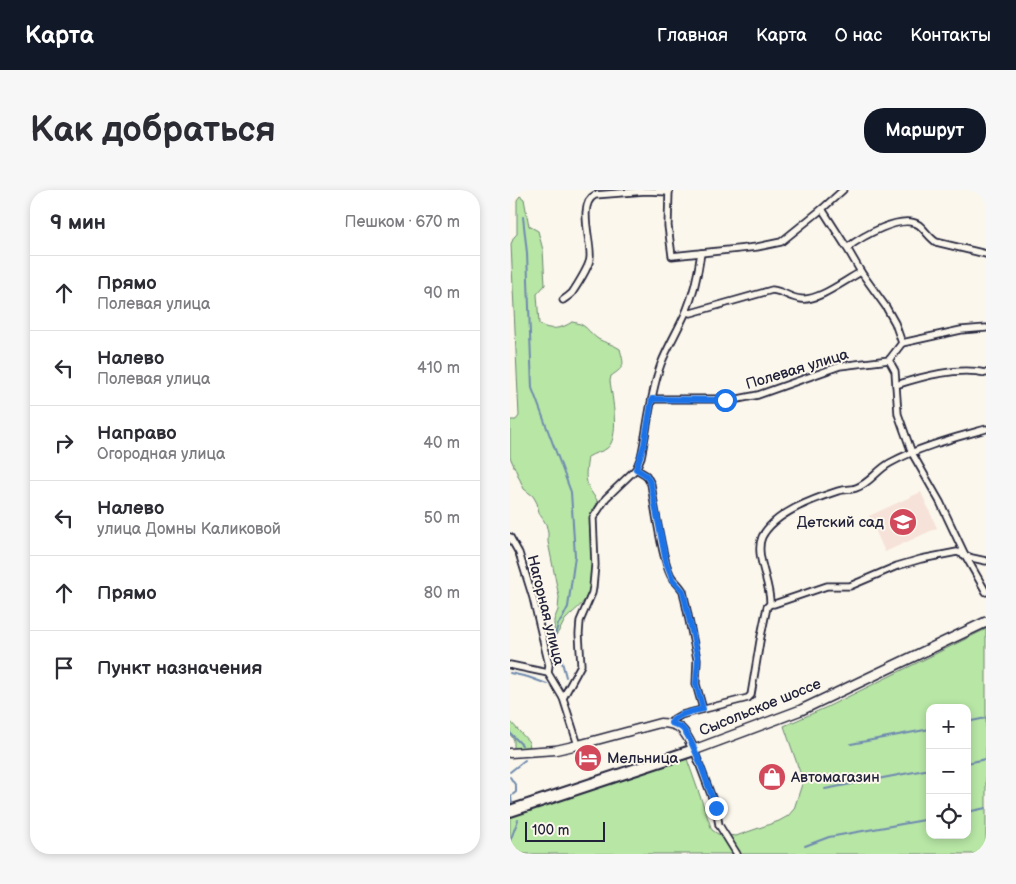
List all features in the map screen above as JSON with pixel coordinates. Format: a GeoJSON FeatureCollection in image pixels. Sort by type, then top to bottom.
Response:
{"type":"FeatureCollection","features":[{"type":"Feature","properties":{"kind":"highway","name":"Сысольское шоссе"},"geometry":{"type":"LineString","coordinates":[[510,810],[694,750]]}},
{"type":"Feature","properties":{"kind":"main road","name":"Сысольское шоссе"},"geometry":{"type":"LineString","coordinates":[[694,750],[801,710],[986,622]]}},
{"type":"Feature","properties":{"kind":"main road"},"geometry":{"type":"LineString","coordinates":[[510,753],[556,750],[660,723],[671,723],[681,727],[694,750]]}},
{"type":"Feature","properties":{"kind":"street"},"geometry":{"type":"LineString","coordinates":[[563,300],[572,293],[590,259],[586,203],[591,197],[646,191],[669,191],[668,226],[672,256],[756,247],[781,242],[842,190]]}},
{"type":"Feature","properties":{"kind":"street"},"geometry":{"type":"LineString","coordinates":[[822,209],[860,272],[886,307],[895,323],[902,343]]}},
{"type":"Feature","properties":{"kind":"street"},"geometry":{"type":"LineString","coordinates":[[847,248],[877,230],[894,224],[909,222],[918,224],[936,242],[986,254]]}},
{"type":"Feature","properties":{"kind":"street"},"geometry":{"type":"LineString","coordinates":[[563,698],[580,665],[578,634],[580,621],[593,588],[595,565],[593,518],[606,498],[636,469],[644,445],[652,399],[662,362],[686,312],[698,273],[700,253]]}},
{"type":"Feature","properties":{"kind":"street"},"geometry":{"type":"LineString","coordinates":[[686,312],[772,290],[803,300],[813,298],[860,272]]}},
{"type":"Feature","properties":{"kind":"street"},"geometry":{"type":"LineString","coordinates":[[986,328],[961,330],[902,343],[889,360],[894,371],[898,414],[912,453],[940,502],[965,555],[986,592]]}},
{"type":"Feature","properties":{"kind":"street","name":"Полевая улица"},"geometry":{"type":"LineString","coordinates":[[652,399],[738,399],[758,395],[840,366],[889,360]]}},
{"type":"Feature","properties":{"kind":"street"},"geometry":{"type":"LineString","coordinates":[[896,385],[921,377],[954,372],[986,373]]}},
{"type":"Feature","properties":{"kind":"street"},"geometry":{"type":"LineString","coordinates":[[671,723],[681,715],[748,698],[751,695],[767,607],[770,604],[766,574],[759,547],[768,528],[777,518],[788,511],[837,491],[856,488],[871,479],[887,464],[912,453],[949,439],[986,429]]}},
{"type":"Feature","properties":{"kind":"street"},"geometry":{"type":"LineString","coordinates":[[636,469],[646,475],[651,484],[666,562],[673,580],[683,591],[698,659],[696,684],[703,709]]}},
{"type":"Feature","properties":{"kind":"street","name":"Нагорная улица"},"geometry":{"type":"LineString","coordinates":[[510,537],[519,553],[533,598],[549,664],[548,673],[563,698],[578,745]]}},
{"type":"Feature","properties":{"kind":"street"},"geometry":{"type":"LineString","coordinates":[[770,604],[827,586],[850,586],[898,566],[921,559],[957,552],[972,558],[986,560]]}},
{"type":"Feature","properties":{"kind":"street"},"geometry":{"type":"LineString","coordinates":[[510,665],[548,673]]}},
{"type":"Feature","properties":{"kind":"street"},"geometry":{"type":"LineString","coordinates":[[694,750],[716,808],[719,825],[737,854]]}},
{"type":"Feature","properties":{"kind":"shaded area","name":"Детский сад"},"geometry":{"type":"Polygon","coordinates":[[[921,492],[937,528],[885,552],[869,516],[921,492]]]}},
{"type":"Feature","properties":{"kind":"green space"},"geometry":{"type":"Polygon","coordinates":[[[520,196],[524,199],[529,226],[538,231],[543,250],[545,285],[537,294],[539,324],[547,328],[560,328],[572,322],[581,324],[598,339],[620,349],[623,362],[619,370],[611,376],[610,381],[614,407],[614,427],[611,444],[606,449],[588,457],[586,470],[586,480],[597,500],[591,517],[592,582],[584,601],[565,620],[555,636],[554,620],[558,610],[559,597],[546,524],[539,513],[533,496],[524,489],[510,457],[510,420],[516,420],[519,416],[511,244],[517,234],[517,200],[520,196]]]}},
{"type":"Feature","properties":{"kind":"green space"},"geometry":{"type":"Polygon","coordinates":[[[986,629],[986,854],[510,854],[510,816],[687,759],[712,830],[718,834],[736,836],[779,821],[788,816],[794,809],[803,781],[784,726],[986,629]]]}},
{"type":"Feature","properties":{"kind":"green space"},"geometry":{"type":"Polygon","coordinates":[[[510,721],[529,742],[530,747],[514,748],[514,740],[510,734],[510,721]]]}},
{"type":"Feature","properties":{"kind":"waterway"},"geometry":{"type":"LineString","coordinates":[[523,217],[527,253],[532,388],[571,492],[575,556],[568,607],[558,624],[555,636],[566,677]]}},
{"type":"Feature","properties":{"kind":"waterway"},"geometry":{"type":"LineString","coordinates":[[510,673],[547,684]]}},
{"type":"Feature","properties":{"kind":"waterway"},"geometry":{"type":"LineString","coordinates":[[971,721],[986,718]]}},
{"type":"Feature","properties":{"kind":"waterway"},"geometry":{"type":"LineString","coordinates":[[851,744],[926,730]]}},
{"type":"Feature","properties":{"kind":"waterway"},"geometry":{"type":"LineString","coordinates":[[510,733],[522,745]]}},
{"type":"Feature","properties":{"kind":"waterway"},"geometry":{"type":"LineString","coordinates":[[971,762],[986,759]]}},
{"type":"Feature","properties":{"kind":"waterway"},"geometry":{"type":"LineString","coordinates":[[510,772],[525,760]]}},
{"type":"Feature","properties":{"kind":"waterway"},"geometry":{"type":"LineString","coordinates":[[825,789],[926,770]]}},
{"type":"Feature","properties":{"kind":"waterway"},"geometry":{"type":"LineString","coordinates":[[510,777],[516,786],[516,792],[511,796],[512,805]]}},
{"type":"Feature","properties":{"kind":"waterway"},"geometry":{"type":"LineString","coordinates":[[971,811],[986,808]]}},
{"type":"Feature","properties":{"kind":"waterway"},"geometry":{"type":"LineString","coordinates":[[510,841],[518,820]]}},
{"type":"Feature","properties":{"kind":"waterway"},"geometry":{"type":"LineString","coordinates":[[805,846],[829,837],[926,820]]}},
{"type":"Feature","properties":{"kind":"place","name":"Детский сад"},"geometry":{"type":"Point","coordinates":[903,522]}},
{"type":"Feature","properties":{"kind":"place","name":"Мельница"},"geometry":{"type":"Point","coordinates":[588,758]}},
{"type":"Feature","properties":{"kind":"place","name":"Автомагазин"},"geometry":{"type":"Point","coordinates":[772,777]}},
{"type":"Feature","properties":{"kind":"route"},"geometry":{"type":"LineString","coordinates":[[716,808],[686,733],[681,727],[671,723],[681,715],[703,709],[696,684],[698,659],[683,591],[677,582],[673,580],[666,562],[651,484],[646,475],[636,469],[644,445],[652,399],[725,400]]}}]}
